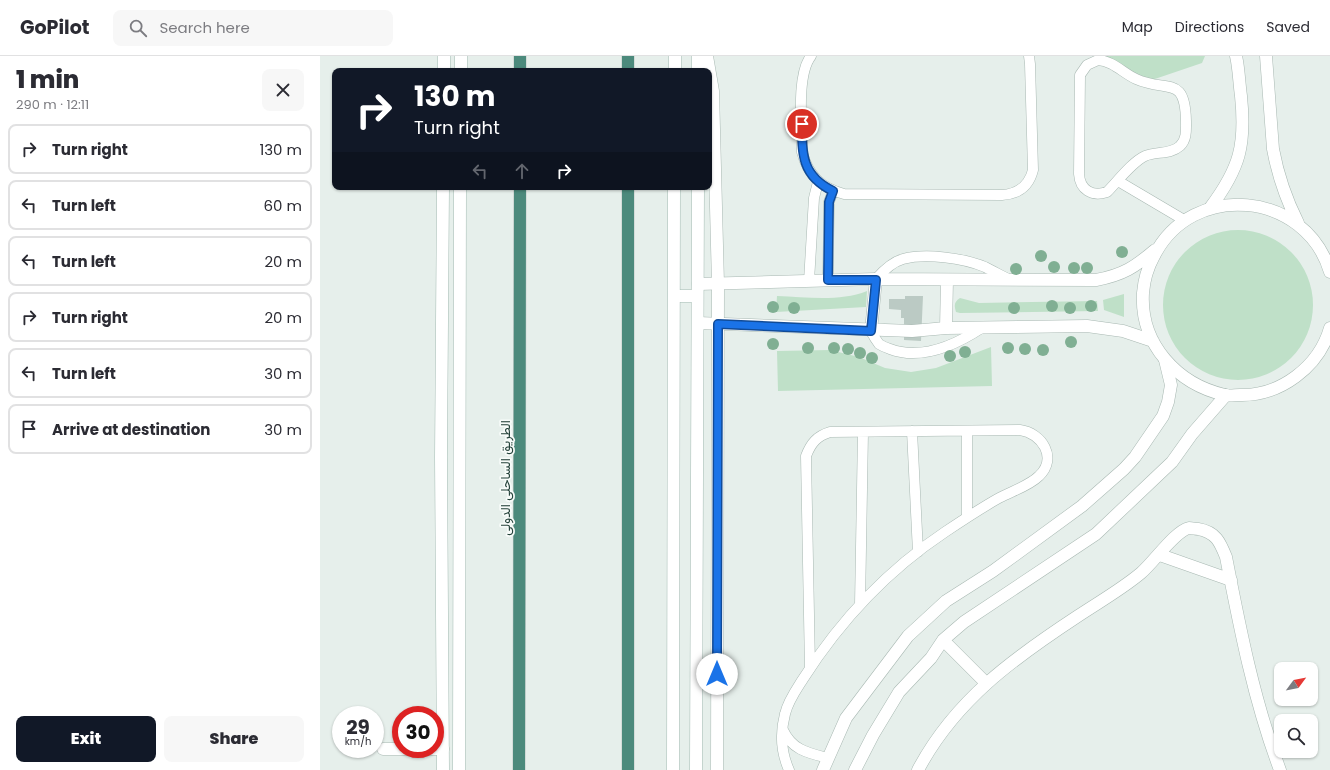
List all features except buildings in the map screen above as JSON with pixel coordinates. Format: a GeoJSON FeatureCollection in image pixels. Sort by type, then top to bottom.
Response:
{"type":"FeatureCollection","features":[{"type":"Feature","properties":{"kind":"highway"},"geometry":{"type":"LineString","coordinates":[[520,56],[520,68]]}},
{"type":"Feature","properties":{"kind":"highway"},"geometry":{"type":"LineString","coordinates":[[628,56],[628,68]]}},
{"type":"Feature","properties":{"kind":"highway","name":"الطريق الساحلى الدولى"},"geometry":{"type":"LineString","coordinates":[[519,770],[520,190]]}},
{"type":"Feature","properties":{"kind":"highway"},"geometry":{"type":"LineString","coordinates":[[628,190],[628,770]]}},
{"type":"Feature","properties":{"kind":"street"},"geometry":{"type":"LineString","coordinates":[[444,56],[444,68]]}},
{"type":"Feature","properties":{"kind":"street"},"geometry":{"type":"LineString","coordinates":[[460,68],[461,56]]}},
{"type":"Feature","properties":{"kind":"street"},"geometry":{"type":"LineString","coordinates":[[674,68],[675,56]]}},
{"type":"Feature","properties":{"kind":"street"},"geometry":{"type":"LineString","coordinates":[[698,56],[698,68]]}},
{"type":"Feature","properties":{"kind":"street"},"geometry":{"type":"LineString","coordinates":[[707,56],[709,68]]}},
{"type":"Feature","properties":{"kind":"street"},"geometry":{"type":"LineString","coordinates":[[1210,208],[1225,189],[1236,168],[1242,145],[1243,122],[1236,56]]}},
{"type":"Feature","properties":{"kind":"street"},"geometry":{"type":"LineString","coordinates":[[1266,56],[1273,149],[1286,200],[1298,224]]}},
{"type":"Feature","properties":{"kind":"street"},"geometry":{"type":"LineString","coordinates":[[712,85],[718,284],[717,770]]}},
{"type":"Feature","properties":{"kind":"street"},"geometry":{"type":"LineString","coordinates":[[443,190],[441,457],[443,706]]}},
{"type":"Feature","properties":{"kind":"street"},"geometry":{"type":"LineString","coordinates":[[459,770],[460,190]]}},
{"type":"Feature","properties":{"kind":"street"},"geometry":{"type":"LineString","coordinates":[[673,770],[674,190]]}},
{"type":"Feature","properties":{"kind":"street"},"geometry":{"type":"LineString","coordinates":[[696,770],[698,190]]}},
{"type":"Feature","properties":{"kind":"street"},"geometry":{"type":"LineString","coordinates":[[698,284],[828,280],[1096,280],[1122,274],[1136,266],[1159,246],[1170,232],[1184,220],[1210,208],[1233,204],[1256,205],[1279,212],[1298,224],[1315,241],[1329,265]]}},
{"type":"Feature","properties":{"kind":"street"},"geometry":{"type":"LineString","coordinates":[[1159,246],[1148,269],[1143,293],[1145,318],[1153,341],[1165,360],[1192,383],[1226,395],[1251,395],[1275,389],[1297,377],[1314,359],[1329,334]]}},
{"type":"Feature","properties":{"kind":"street"},"geometry":{"type":"LineString","coordinates":[[871,331],[876,280]]}},
{"type":"Feature","properties":{"kind":"street"},"geometry":{"type":"LineString","coordinates":[[946,328],[947,280]]}},
{"type":"Feature","properties":{"kind":"street"},"geometry":{"type":"LineString","coordinates":[[674,296],[697,296]]}},
{"type":"Feature","properties":{"kind":"street"},"geometry":{"type":"LineString","coordinates":[[698,323],[871,331],[912,331],[982,327],[1101,326],[1123,330],[1153,341]]}},
{"type":"Feature","properties":{"kind":"street"},"geometry":{"type":"LineString","coordinates":[[823,770],[846,718],[908,636],[946,601],[993,571],[1082,506],[1128,465],[1163,416],[1168,402],[1171,385],[1165,360]]}},
{"type":"Feature","properties":{"kind":"street"},"geometry":{"type":"LineString","coordinates":[[855,770],[873,735],[899,692],[931,658],[943,640],[964,622],[1096,534],[1172,462],[1192,434],[1226,395]]}},
{"type":"Feature","properties":{"kind":"street"},"geometry":{"type":"LineString","coordinates":[[441,457],[460,458]]}},
{"type":"Feature","properties":{"kind":"street"},"geometry":{"type":"LineString","coordinates":[[918,770],[943,730],[964,705],[986,683],[1036,643],[1132,580],[1160,554],[1178,533],[1190,528],[1207,531],[1220,541],[1226,557],[1250,674],[1266,734],[1280,770]]}},
{"type":"Feature","properties":{"kind":"street"},"geometry":{"type":"LineString","coordinates":[[1160,554],[1231,580]]}},
{"type":"Feature","properties":{"kind":"street"},"geometry":{"type":"LineString","coordinates":[[943,640],[986,683]]}},
{"type":"Feature","properties":{"kind":"street"},"geometry":{"type":"LineString","coordinates":[[443,758],[443,770]]}},
{"type":"Feature","properties":{"kind":"lane"},"geometry":{"type":"LineString","coordinates":[[811,56],[804,71],[802,82],[802,152],[808,168],[818,182],[833,191],[844,194],[1002,195],[1016,192],[1022,188],[1028,183],[1033,170],[1029,56]]}},
{"type":"Feature","properties":{"kind":"lane"},"geometry":{"type":"LineString","coordinates":[[1098,60],[1110,62],[1126,74],[1137,79],[1148,83],[1174,88],[1184,98],[1186,104],[1186,133],[1180,146],[1171,151],[1149,155],[1140,159],[1118,181],[1107,192],[1094,194],[1088,192],[1080,181],[1080,75],[1086,65],[1098,60]]}},
{"type":"Feature","properties":{"kind":"lane"},"geometry":{"type":"LineString","coordinates":[[1118,181],[1184,220]]}},
{"type":"Feature","properties":{"kind":"lane"},"geometry":{"type":"LineString","coordinates":[[809,281],[814,198],[818,182]]}},
{"type":"Feature","properties":{"kind":"lane"},"geometry":{"type":"LineString","coordinates":[[828,280],[829,202],[833,191]]}},
{"type":"Feature","properties":{"kind":"lane"},"geometry":{"type":"LineString","coordinates":[[876,280],[884,270],[902,259],[930,257],[958,259],[984,267],[1010,280]]}},
{"type":"Feature","properties":{"kind":"lane"},"geometry":{"type":"LineString","coordinates":[[871,331],[880,345],[900,353],[922,353],[944,348],[964,339],[982,327]]}},
{"type":"Feature","properties":{"kind":"lane"},"geometry":{"type":"LineString","coordinates":[[967,431],[968,517]]}},
{"type":"Feature","properties":{"kind":"lane"},"geometry":{"type":"LineString","coordinates":[[789,770],[782,750],[784,717],[788,704],[810,668],[845,622],[892,573],[918,552],[968,517],[999,498],[1034,480],[1044,470],[1047,456],[1046,448],[1035,435],[1028,432],[967,431],[830,432],[814,440],[809,447],[806,456],[810,668]]}},
{"type":"Feature","properties":{"kind":"lane"},"geometry":{"type":"LineString","coordinates":[[860,605],[863,432]]}},
{"type":"Feature","properties":{"kind":"lane"},"geometry":{"type":"LineString","coordinates":[[912,432],[918,552]]}},
{"type":"Feature","properties":{"kind":"lane"},"geometry":{"type":"LineString","coordinates":[[783,730],[791,744],[796,748],[803,752],[828,758]]}},
{"type":"Feature","properties":{"kind":"green space"},"geometry":{"type":"Polygon","coordinates":[[[1097,56],[1205,56],[1202,63],[1146,82],[1097,56]]]}},
{"type":"Feature","properties":{"kind":"green space"},"geometry":{"type":"Polygon","coordinates":[[[1245,230],[1267,235],[1280,242],[1296,257],[1308,276],[1312,290],[1312,320],[1308,334],[1301,347],[1286,363],[1267,375],[1253,379],[1231,380],[1209,375],[1196,368],[1175,347],[1168,334],[1164,320],[1163,298],[1168,276],[1175,263],[1196,242],[1209,235],[1223,231],[1245,230]]]}},
{"type":"Feature","properties":{"kind":"green space"},"geometry":{"type":"Polygon","coordinates":[[[867,291],[866,307],[776,312],[777,296],[834,298],[845,297],[867,291]]]}},
{"type":"Feature","properties":{"kind":"green space"},"geometry":{"type":"Polygon","coordinates":[[[1124,294],[1124,317],[1104,310],[1103,300],[1124,294]]]}},
{"type":"Feature","properties":{"kind":"green space"},"geometry":{"type":"Polygon","coordinates":[[[960,298],[979,303],[1097,301],[1098,311],[960,313],[956,312],[955,306],[956,302],[960,298]]]}},
{"type":"Feature","properties":{"kind":"green space"},"geometry":{"type":"Polygon","coordinates":[[[991,347],[992,386],[778,391],[777,351],[830,350],[859,357],[885,368],[911,372],[936,368],[991,347]]]}},
{"type":"Feature","properties":{"kind":"route"},"geometry":{"type":"LineString","coordinates":[[717,674],[718,324],[871,331],[876,280],[828,280],[829,202],[833,191],[825,187],[812,176],[804,161],[802,152],[802,124]]}}]}
